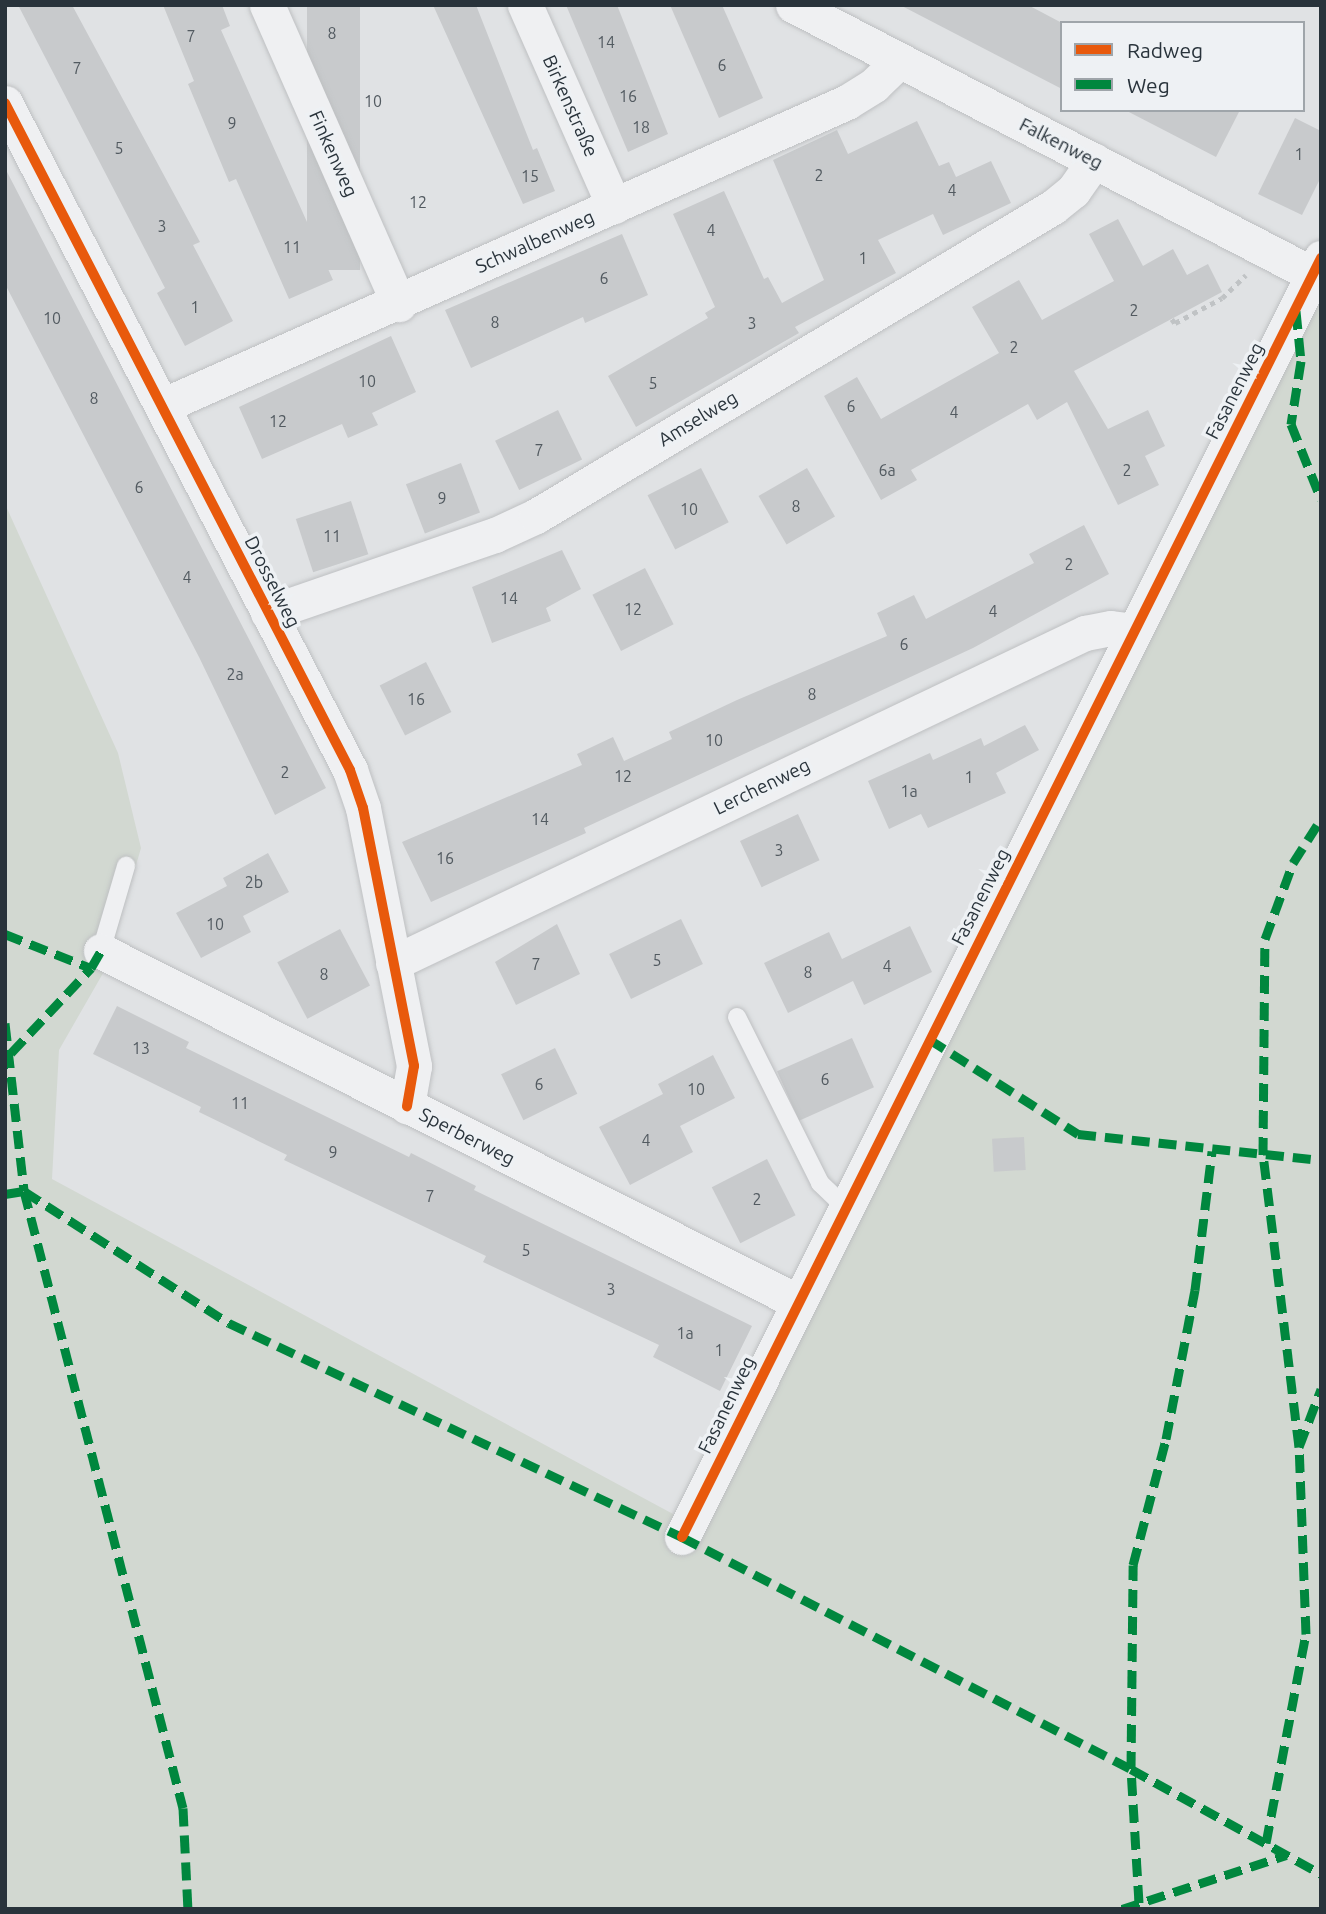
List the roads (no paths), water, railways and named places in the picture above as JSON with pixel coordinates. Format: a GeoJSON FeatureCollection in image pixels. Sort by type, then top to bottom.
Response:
{"type":"FeatureCollection","features":[{"type":"Feature","properties":{"kind":"street","name":"Finkenweg"},"geometry":{"type":"LineString","coordinates":[[267,5],[399,304]]}},
{"type":"Feature","properties":{"kind":"street","name":"Birkenstraße"},"geometry":{"type":"LineString","coordinates":[[525,5],[614,206]]}},
{"type":"Feature","properties":{"kind":"street","name":"Falkenweg"},"geometry":{"type":"LineString","coordinates":[[793,5],[1267,251],[1317,266]]}},
{"type":"Feature","properties":{"kind":"street","name":"Schwalbenweg"},"geometry":{"type":"LineString","coordinates":[[162,406],[399,304],[847,102],[874,85],[899,61]]}},
{"type":"Feature","properties":{"kind":"street","name":"Drosselweg"},"geometry":{"type":"LineString","coordinates":[[5,103],[350,770],[363,808],[414,1066],[407,1106]]}},
{"type":"Feature","properties":{"kind":"street","name":"Amselweg"},"geometry":{"type":"LineString","coordinates":[[268,613],[495,535],[536,516],[1053,207],[1073,191],[1094,161]]}},
{"type":"Feature","properties":{"kind":"street","name":"Fasanenweg"},"geometry":{"type":"LineString","coordinates":[[682,1537],[1317,266]]}},
{"type":"Feature","properties":{"kind":"street","name":"Lerchenweg"},"geometry":{"type":"LineString","coordinates":[[393,963],[1085,633],[1111,628],[1134,631]]}},
{"type":"Feature","properties":{"kind":"street","name":"Sperberweg"},"geometry":{"type":"LineString","coordinates":[[101,951],[798,1302]]}},
{"type":"Feature","properties":{"kind":"lane"},"geometry":{"type":"LineString","coordinates":[[101,951],[126,866]]}},
{"type":"Feature","properties":{"kind":"lane"},"geometry":{"type":"LineString","coordinates":[[737,1017],[820,1183],[845,1207]]}}]}
